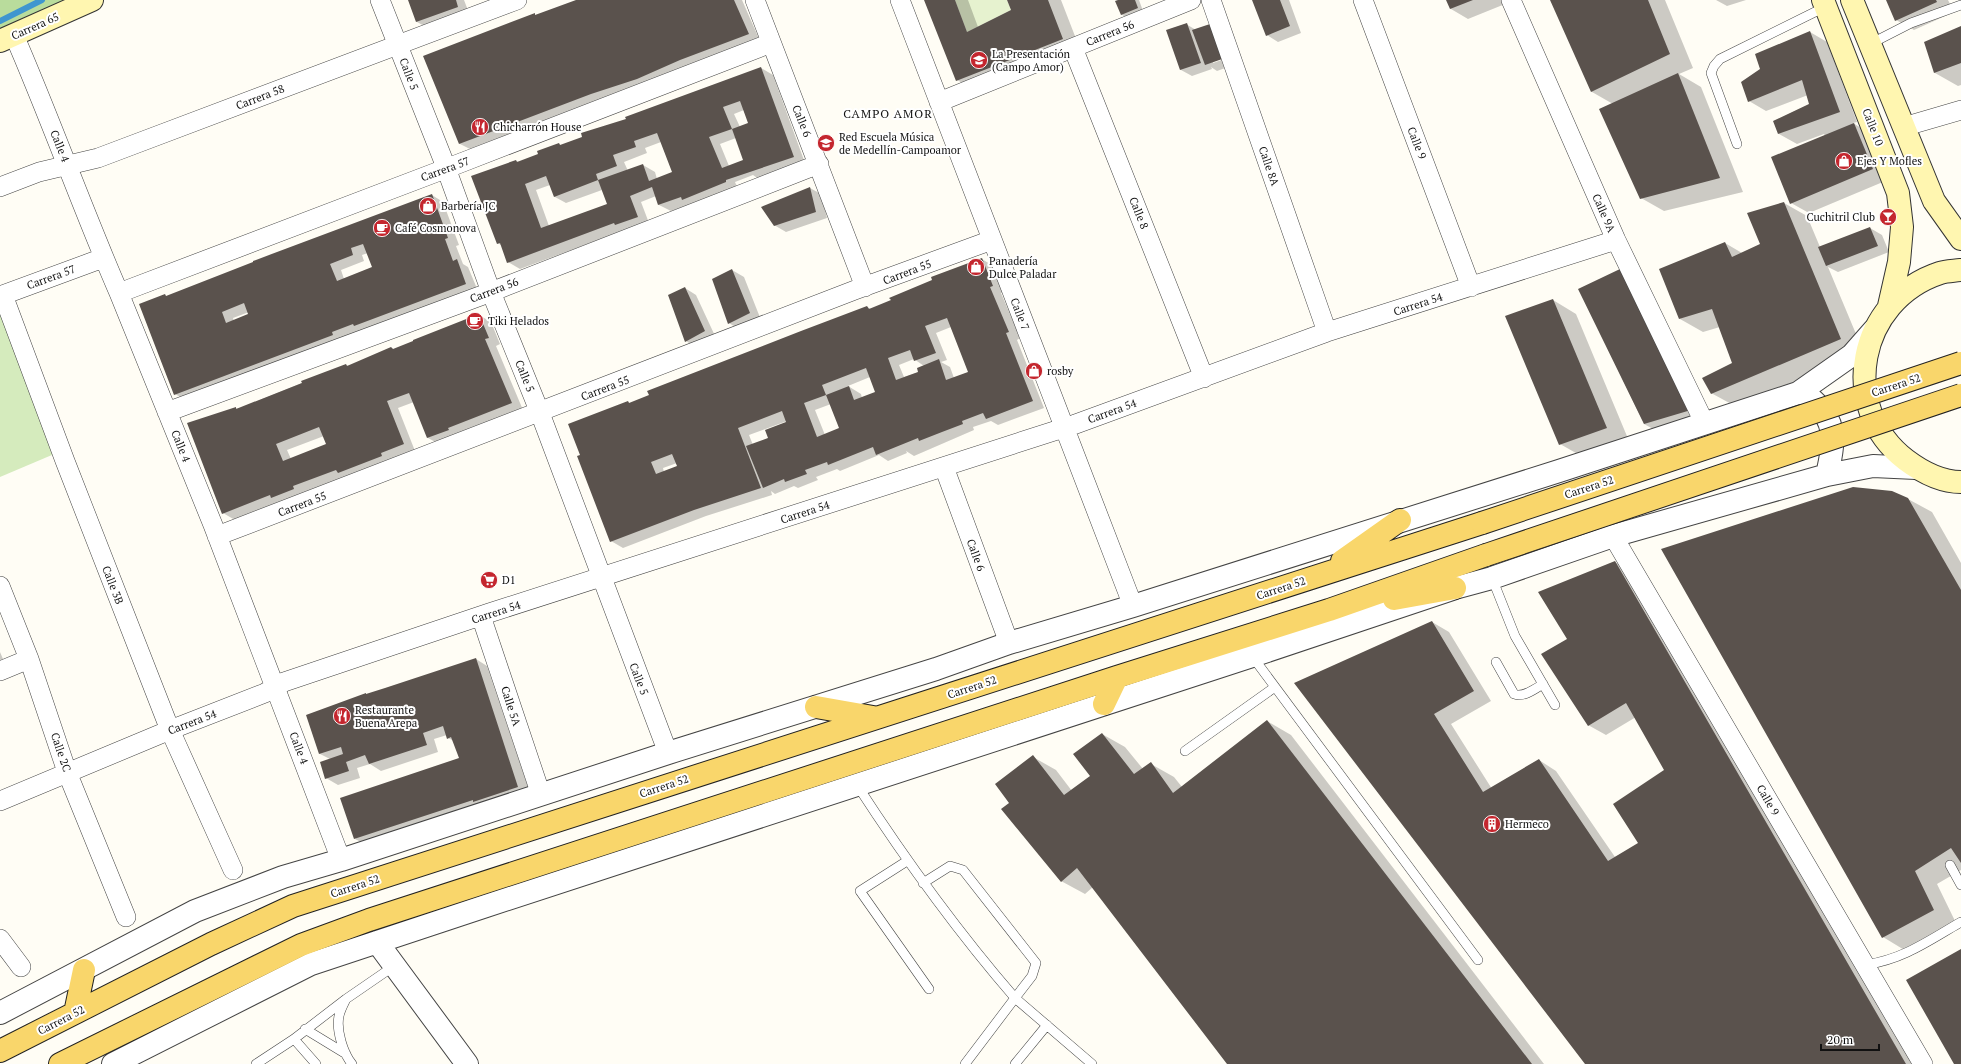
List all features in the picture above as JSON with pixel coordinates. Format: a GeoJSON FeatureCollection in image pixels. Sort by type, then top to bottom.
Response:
{"type":"FeatureCollection","features":[{"type":"Feature","properties":{"kind":"main road","name":"Carrera 65"},"geometry":{"type":"LineString","coordinates":[[7,38],[92,0]]}},
{"type":"Feature","properties":{"kind":"main road"},"geometry":{"type":"LineString","coordinates":[[1852,0],[1934,201],[1961,239]]}},
{"type":"Feature","properties":{"kind":"main road","name":"Calle 10"},"geometry":{"type":"LineString","coordinates":[[1824,3],[1898,193],[1902,227],[1899,262],[1889,306]]}},
{"type":"Feature","properties":{"kind":"main road"},"geometry":{"type":"LineString","coordinates":[[1958,484],[1933,476],[1916,468],[1895,452],[1879,431],[1868,407],[1864,381],[1866,356],[1874,330],[1889,306],[1911,287],[1940,273],[1961,270]]}},
{"type":"Feature","properties":{"kind":"main road","name":"Carrera 52"},"geometry":{"type":"LineString","coordinates":[[0,1051],[211,944],[293,906],[1482,523],[1961,363]]}},
{"type":"Feature","properties":{"kind":"main road"},"geometry":{"type":"LineString","coordinates":[[69,1062],[301,945],[369,920],[1117,677],[1329,610],[1486,555],[1961,395]]}},
{"type":"Feature","properties":{"kind":"main road"},"geometry":{"type":"LineString","coordinates":[[1325,574],[1400,520]]}},
{"type":"Feature","properties":{"kind":"main road"},"geometry":{"type":"LineString","coordinates":[[1329,610],[1455,588]]}},
{"type":"Feature","properties":{"kind":"main road"},"geometry":{"type":"LineString","coordinates":[[1104,704],[1117,677]]}},
{"type":"Feature","properties":{"kind":"main road"},"geometry":{"type":"LineString","coordinates":[[816,707],[876,718]]}},
{"type":"Feature","properties":{"kind":"main road"},"geometry":{"type":"LineString","coordinates":[[75,1013],[84,970]]}},
{"type":"Feature","properties":{"kind":"street","name":"Calle 5"},"geometry":{"type":"LineString","coordinates":[[380,0],[399,45],[446,168],[491,292],[540,413],[668,753]]}},
{"type":"Feature","properties":{"kind":"street","name":"Carrera 58"},"geometry":{"type":"LineString","coordinates":[[0,187],[39,172],[98,158],[518,0]]}},
{"type":"Feature","properties":{"kind":"street","name":"Calle 6"},"geometry":{"type":"LineString","coordinates":[[755,0],[865,287]]}},
{"type":"Feature","properties":{"kind":"street","name":"Calle 7"},"geometry":{"type":"LineString","coordinates":[[900,0],[1133,606]]}},
{"type":"Feature","properties":{"kind":"street","name":"Carrera 56"},"geometry":{"type":"LineString","coordinates":[[939,102],[1191,0]]}},
{"type":"Feature","properties":{"kind":"street","name":"Calle 8A"},"geometry":{"type":"LineString","coordinates":[[1211,0],[1327,332]]}},
{"type":"Feature","properties":{"kind":"street","name":"Calle 9"},"geometry":{"type":"LineString","coordinates":[[1363,0],[1471,287]]}},
{"type":"Feature","properties":{"kind":"street","name":"Calle 9A"},"geometry":{"type":"LineString","coordinates":[[1511,0],[1616,240],[1704,422]]}},
{"type":"Feature","properties":{"kind":"street","name":"Calle 4"},"geometry":{"type":"LineString","coordinates":[[7,38],[68,166],[103,258],[119,293],[217,536],[341,860]]}},
{"type":"Feature","properties":{"kind":"street","name":"Carrera 57"},"geometry":{"type":"LineString","coordinates":[[119,293],[771,43]]}},
{"type":"Feature","properties":{"kind":"street","name":"Calle 8"},"geometry":{"type":"LineString","coordinates":[[1073,48],[1204,378]]}},
{"type":"Feature","properties":{"kind":"street"},"geometry":{"type":"LineString","coordinates":[[1903,127],[1961,110]]}},
{"type":"Feature","properties":{"kind":"street","name":"Carrera 56"},"geometry":{"type":"LineString","coordinates":[[167,412],[491,292],[819,164]]}},
{"type":"Feature","properties":{"kind":"street","name":"Carrera 55"},"geometry":{"type":"LineString","coordinates":[[217,536],[865,287],[992,240]]}},
{"type":"Feature","properties":{"kind":"street","name":"Carrera 54"},"geometry":{"type":"LineString","coordinates":[[0,801],[170,730],[265,693],[284,682],[481,616],[944,468],[1204,378],[1327,332],[1616,240]]}},
{"type":"Feature","properties":{"kind":"street","name":"Carrera 57"},"geometry":{"type":"LineString","coordinates":[[1,296],[103,258]]}},
{"type":"Feature","properties":{"kind":"street","name":"Calle 3B"},"geometry":{"type":"LineString","coordinates":[[1,296],[170,730],[233,870]]}},
{"type":"Feature","properties":{"kind":"street"},"geometry":{"type":"LineString","coordinates":[[0,1013],[195,912],[283,877],[341,860],[668,753],[936,669],[1009,643],[1133,606],[1798,393],[1852,355],[1874,330]]}},
{"type":"Feature","properties":{"kind":"street"},"geometry":{"type":"LineString","coordinates":[[1798,393],[1813,399],[1828,418],[1834,436],[1827,475]]}},
{"type":"Feature","properties":{"kind":"street"},"geometry":{"type":"LineString","coordinates":[[113,1064],[311,964],[377,942],[1252,656],[1455,588],[1492,578],[1613,536],[1827,475],[1873,466],[1916,468]]}},
{"type":"Feature","properties":{"kind":"street","name":"Calle 6"},"geometry":{"type":"LineString","coordinates":[[944,468],[1009,643]]}},
{"type":"Feature","properties":{"kind":"street","name":"Calle 9"},"geometry":{"type":"LineString","coordinates":[[1613,536],[1923,1064]]}},
{"type":"Feature","properties":{"kind":"street","name":"Calle 2C"},"geometry":{"type":"LineString","coordinates":[[0,586],[30,659],[67,772],[126,917]]}},
{"type":"Feature","properties":{"kind":"street","name":"Calle 5A"},"geometry":{"type":"LineString","coordinates":[[481,616],[541,795]]}},
{"type":"Feature","properties":{"kind":"street"},"geometry":{"type":"LineString","coordinates":[[0,671],[30,659]]}},
{"type":"Feature","properties":{"kind":"street"},"geometry":{"type":"LineString","coordinates":[[0,939],[21,967]]}},
{"type":"Feature","properties":{"kind":"street"},"geometry":{"type":"LineString","coordinates":[[377,942],[467,1064]]}},
{"type":"Feature","properties":{"kind":"lane"},"geometry":{"type":"LineString","coordinates":[[1738,144],[1711,73],[1714,66],[1720,60],[1824,3]]}},
{"type":"Feature","properties":{"kind":"lane"},"geometry":{"type":"LineString","coordinates":[[1870,44],[1949,4],[1961,5]]}},
{"type":"Feature","properties":{"kind":"lane"},"geometry":{"type":"LineString","coordinates":[[1492,578],[1515,636],[1555,704]]}},
{"type":"Feature","properties":{"kind":"lane"},"geometry":{"type":"LineString","coordinates":[[1252,656],[1478,960]]}},
{"type":"Feature","properties":{"kind":"lane"},"geometry":{"type":"LineString","coordinates":[[1496,662],[1514,694],[1518,696],[1525,694],[1543,684]]}},
{"type":"Feature","properties":{"kind":"lane"},"geometry":{"type":"LineString","coordinates":[[1185,751],[1276,687]]}},
{"type":"Feature","properties":{"kind":"lane"},"geometry":{"type":"LineString","coordinates":[[857,785],[923,883],[1015,998],[1092,1064]]}},
{"type":"Feature","properties":{"kind":"lane"},"geometry":{"type":"LineString","coordinates":[[907,861],[860,891],[929,989]]}},
{"type":"Feature","properties":{"kind":"lane"},"geometry":{"type":"LineString","coordinates":[[1950,865],[1961,885]]}},
{"type":"Feature","properties":{"kind":"lane"},"geometry":{"type":"LineString","coordinates":[[923,883],[950,866],[963,870],[1036,963],[1032,976],[965,1064]]}},
{"type":"Feature","properties":{"kind":"lane"},"geometry":{"type":"LineString","coordinates":[[1865,965],[1886,962],[1908,953],[1961,922]]}},
{"type":"Feature","properties":{"kind":"lane"},"geometry":{"type":"LineString","coordinates":[[256,1064],[294,1039],[346,999],[394,966]]}},
{"type":"Feature","properties":{"kind":"lane"},"geometry":{"type":"LineString","coordinates":[[346,999],[339,1015],[338,1027],[346,1054],[352,1064]]}},
{"type":"Feature","properties":{"kind":"lane"},"geometry":{"type":"LineString","coordinates":[[1015,1064],[1047,1025]]}},
{"type":"Feature","properties":{"kind":"lane"},"geometry":{"type":"LineString","coordinates":[[306,1029],[346,1054]]}},
{"type":"Feature","properties":{"kind":"lane"},"geometry":{"type":"LineString","coordinates":[[294,1039],[316,1064]]}},
{"type":"Feature","properties":{"kind":"green space"},"geometry":{"type":"Polygon","coordinates":[[[0,0],[70,0],[0,32],[0,0]]]}},
{"type":"Feature","properties":{"kind":"green space"},"geometry":{"type":"Polygon","coordinates":[[[955,0],[1007,0],[1011,10],[967,32],[955,0]]]}},
{"type":"Feature","properties":{"kind":"green space"},"geometry":{"type":"Polygon","coordinates":[[[0,310],[59,452],[0,477],[0,310]]]}},
{"type":"Feature","properties":{"kind":"building"},"geometry":{"type":"Polygon","coordinates":[[[408,0],[456,0],[458,7],[416,22],[408,0]]]}},
{"type":"Feature","properties":{"kind":"building"},"geometry":{"type":"Polygon","coordinates":[[[576,0],[734,0],[749,34],[680,60],[637,79],[591,94],[459,144],[423,56],[535,13],[535,15],[576,0]]]}},
{"type":"Feature","properties":{"kind":"building","name":"La Presentación (Campo Amor)"},"geometry":{"type":"Polygon","coordinates":[[[924,0],[955,0],[967,32],[1011,10],[1007,0],[1048,0],[1063,39],[956,81],[924,0]]]}},
{"type":"Feature","properties":{"kind":"building"},"geometry":{"type":"Polygon","coordinates":[[[1135,0],[1138,8],[1121,15],[1115,1],[1135,0]]]}},
{"type":"Feature","properties":{"kind":"building"},"geometry":{"type":"Polygon","coordinates":[[[1252,0],[1280,0],[1290,26],[1266,36],[1252,0]]]}},
{"type":"Feature","properties":{"kind":"building"},"geometry":{"type":"Polygon","coordinates":[[[1446,0],[1473,0],[1450,9],[1446,0]]]}},
{"type":"Feature","properties":{"kind":"building"},"geometry":{"type":"Polygon","coordinates":[[[1550,0],[1648,0],[1670,54],[1591,92],[1550,0]]]}},
{"type":"Feature","properties":{"kind":"building"},"geometry":{"type":"Polygon","coordinates":[[[1886,0],[1936,0],[1937,2],[1895,21],[1886,0]]]}},
{"type":"Feature","properties":{"kind":"building"},"geometry":{"type":"Polygon","coordinates":[[[1216,22],[1228,57],[1205,65],[1192,30],[1216,22]]]}},
{"type":"Feature","properties":{"kind":"building"},"geometry":{"type":"Polygon","coordinates":[[[1187,23],[1201,63],[1180,70],[1166,30],[1187,23]]]}},
{"type":"Feature","properties":{"kind":"building"},"geometry":{"type":"Polygon","coordinates":[[[1961,26],[1961,63],[1934,73],[1924,42],[1961,26]]]}},
{"type":"Feature","properties":{"kind":"building"},"geometry":{"type":"Polygon","coordinates":[[[1810,31],[1840,112],[1778,134],[1773,121],[1809,104],[1802,80],[1748,102],[1741,82],[1760,69],[1755,54],[1810,31]]]}},
{"type":"Feature","properties":{"kind":"building"},"geometry":{"type":"Polygon","coordinates":[[[761,67],[794,157],[726,180],[726,182],[682,200],[681,197],[658,205],[652,187],[630,196],[638,217],[615,225],[614,223],[507,263],[500,243],[497,244],[471,176],[538,154],[537,151],[582,137],[581,133],[626,119],[625,117],[761,67]],[[740,101],[723,107],[732,129],[748,123],[740,101]],[[732,129],[709,137],[722,168],[743,160],[732,129]],[[657,133],[634,141],[636,147],[613,155],[617,166],[596,174],[598,180],[643,164],[649,181],[672,172],[657,133]],[[546,176],[525,184],[541,228],[607,204],[598,180],[554,197],[546,176]]]}},
{"type":"Feature","properties":{"kind":"building"},"geometry":{"type":"Polygon","coordinates":[[[1678,73],[1720,178],[1640,199],[1599,109],[1678,73]]]}},
{"type":"Feature","properties":{"kind":"building"},"geometry":{"type":"Polygon","coordinates":[[[1854,123],[1873,169],[1790,204],[1771,157],[1854,123]]]}},
{"type":"Feature","properties":{"kind":"building"},"geometry":{"type":"Polygon","coordinates":[[[810,187],[816,212],[774,226],[761,207],[810,187]]]}},
{"type":"Feature","properties":{"kind":"building"},"geometry":{"type":"Polygon","coordinates":[[[432,194],[448,238],[445,239],[453,261],[457,259],[466,284],[354,326],[353,324],[332,332],[333,335],[174,395],[139,304],[165,294],[166,296],[253,261],[432,194]],[[363,244],[351,248],[353,255],[330,264],[337,281],[372,267],[363,244]],[[244,303],[222,312],[226,323],[248,314],[244,303]]]}},
{"type":"Feature","properties":{"kind":"building"},"geometry":{"type":"Polygon","coordinates":[[[1784,202],[1841,339],[1711,394],[1702,378],[1732,363],[1712,309],[1679,319],[1659,269],[1725,242],[1732,257],[1760,244],[1747,213],[1784,202]]]}},
{"type":"Feature","properties":{"kind":"building"},"geometry":{"type":"Polygon","coordinates":[[[1870,227],[1878,246],[1826,266],[1818,247],[1870,227]]]}},
{"type":"Feature","properties":{"kind":"building"},"geometry":{"type":"Polygon","coordinates":[[[982,258],[993,286],[990,287],[1009,332],[1006,333],[1033,401],[986,419],[983,413],[962,421],[963,424],[919,441],[918,438],[876,455],[873,447],[828,465],[827,462],[805,470],[807,474],[785,482],[784,479],[763,488],[746,446],[768,438],[765,430],[786,422],[782,411],[738,428],[761,488],[694,510],[610,542],[577,456],[580,455],[568,424],[628,401],[629,403],[649,395],[647,391],[801,331],[867,306],[869,309],[891,300],[889,298],[932,280],[931,277],[982,258]],[[947,318],[925,326],[936,353],[914,361],[910,350],[888,358],[896,380],[918,372],[917,368],[939,359],[946,380],[968,372],[947,318]],[[866,368],[822,385],[826,395],[849,386],[854,400],[875,392],[866,368]],[[826,395],[804,403],[817,437],[839,428],[826,395]],[[672,454],[651,462],[656,474],[677,466],[672,454]]]}},
{"type":"Feature","properties":{"kind":"building"},"geometry":{"type":"Polygon","coordinates":[[[732,269],[750,313],[728,324],[712,279],[732,269]]]}},
{"type":"Feature","properties":{"kind":"building"},"geometry":{"type":"Polygon","coordinates":[[[1620,269],[1691,410],[1644,424],[1578,289],[1620,269]]]}},
{"type":"Feature","properties":{"kind":"building"},"geometry":{"type":"Polygon","coordinates":[[[685,287],[705,331],[685,342],[668,295],[685,287]]]}},
{"type":"Feature","properties":{"kind":"building"},"geometry":{"type":"Polygon","coordinates":[[[1553,299],[1607,428],[1559,445],[1505,316],[1553,299]]]}},
{"type":"Feature","properties":{"kind":"building"},"geometry":{"type":"Polygon","coordinates":[[[479,314],[489,338],[485,339],[512,403],[448,428],[449,430],[427,438],[409,393],[387,401],[404,444],[381,453],[382,456],[338,473],[336,470],[293,486],[294,489],[271,498],[270,495],[222,514],[187,423],[236,407],[236,409],[302,383],[301,381],[346,364],[347,366],[391,347],[393,349],[479,314]],[[319,427],[276,444],[283,461],[326,444],[319,427]]]}},
{"type":"Feature","properties":{"kind":"building"},"geometry":{"type":"Polygon","coordinates":[[[1853,487],[1892,491],[1908,498],[1961,590],[1961,863],[1951,848],[1915,871],[1934,910],[1882,938],[1661,549],[1853,487]]]}},
{"type":"Feature","properties":{"kind":"building","name":"Hermeco"},"geometry":{"type":"Polygon","coordinates":[[[1615,561],[1906,1064],[1585,1064],[1294,683],[1432,621],[1474,691],[1434,714],[1483,792],[1539,759],[1608,861],[1638,843],[1613,804],[1664,770],[1626,703],[1588,726],[1541,654],[1567,639],[1538,592],[1615,561]]]}},
{"type":"Feature","properties":{"kind":"building"},"geometry":{"type":"Polygon","coordinates":[[[476,658],[518,787],[473,802],[473,800],[354,839],[340,798],[459,758],[451,737],[447,739],[443,726],[423,733],[427,745],[369,764],[365,755],[346,762],[349,771],[325,779],[320,762],[343,754],[341,747],[319,754],[306,715],[366,693],[476,658]]]}},
{"type":"Feature","properties":{"kind":"building"},"geometry":{"type":"Polygon","coordinates":[[[1267,720],[1532,1064],[1227,1064],[1077,868],[1061,882],[1001,809],[1009,803],[995,784],[1033,755],[1064,795],[1090,776],[1073,754],[1102,733],[1134,774],[1151,762],[1173,793],[1267,720]]]}},
{"type":"Feature","properties":{"kind":"building"},"geometry":{"type":"Polygon","coordinates":[[[1961,949],[1961,1064],[1954,1064],[1906,980],[1961,949]]]}},
{"type":"Feature","properties":{"kind":"waterway"},"geometry":{"type":"LineString","coordinates":[[0,21],[42,0]]}},
{"type":"Feature","properties":{"kind":"place","name":"La Presentación (Campo Amor)"},"geometry":{"type":"Point","coordinates":[979,60]}},
{"type":"Feature","properties":{"kind":"place","name":"Chicharrón House"},"geometry":{"type":"Point","coordinates":[480,127]}},
{"type":"Feature","properties":{"kind":"place","name":"Red Escuela Música de Medellín-Campoamor"},"geometry":{"type":"Point","coordinates":[826,143]}},
{"type":"Feature","properties":{"kind":"place","name":"Ejes Y Mofles"},"geometry":{"type":"Point","coordinates":[1844,161]}},
{"type":"Feature","properties":{"kind":"place","name":"Barbería JC"},"geometry":{"type":"Point","coordinates":[428,206]}},
{"type":"Feature","properties":{"kind":"place","name":"Cuchitril Club"},"geometry":{"type":"Point","coordinates":[1888,217]}},
{"type":"Feature","properties":{"kind":"place","name":"Café Cosmonova"},"geometry":{"type":"Point","coordinates":[382,228]}},
{"type":"Feature","properties":{"kind":"place","name":"Panadería Dulce Paladar"},"geometry":{"type":"Point","coordinates":[976,267]}},
{"type":"Feature","properties":{"kind":"place","name":"Tiki Helados"},"geometry":{"type":"Point","coordinates":[475,321]}},
{"type":"Feature","properties":{"kind":"place","name":"rosby"},"geometry":{"type":"Point","coordinates":[1034,371]}},
{"type":"Feature","properties":{"kind":"place","name":"D1"},"geometry":{"type":"Point","coordinates":[489,580]}},
{"type":"Feature","properties":{"kind":"place","name":"Restaurante Buena Arepa"},"geometry":{"type":"Point","coordinates":[342,716]}},
{"type":"Feature","properties":{"kind":"place","name":"Hermeco"},"geometry":{"type":"Point","coordinates":[1492,824]}},
{"type":"Feature","properties":{"kind":"district","name":"CAMPO AMOR"},"geometry":{"type":"Point","coordinates":[888,114]}}]}
